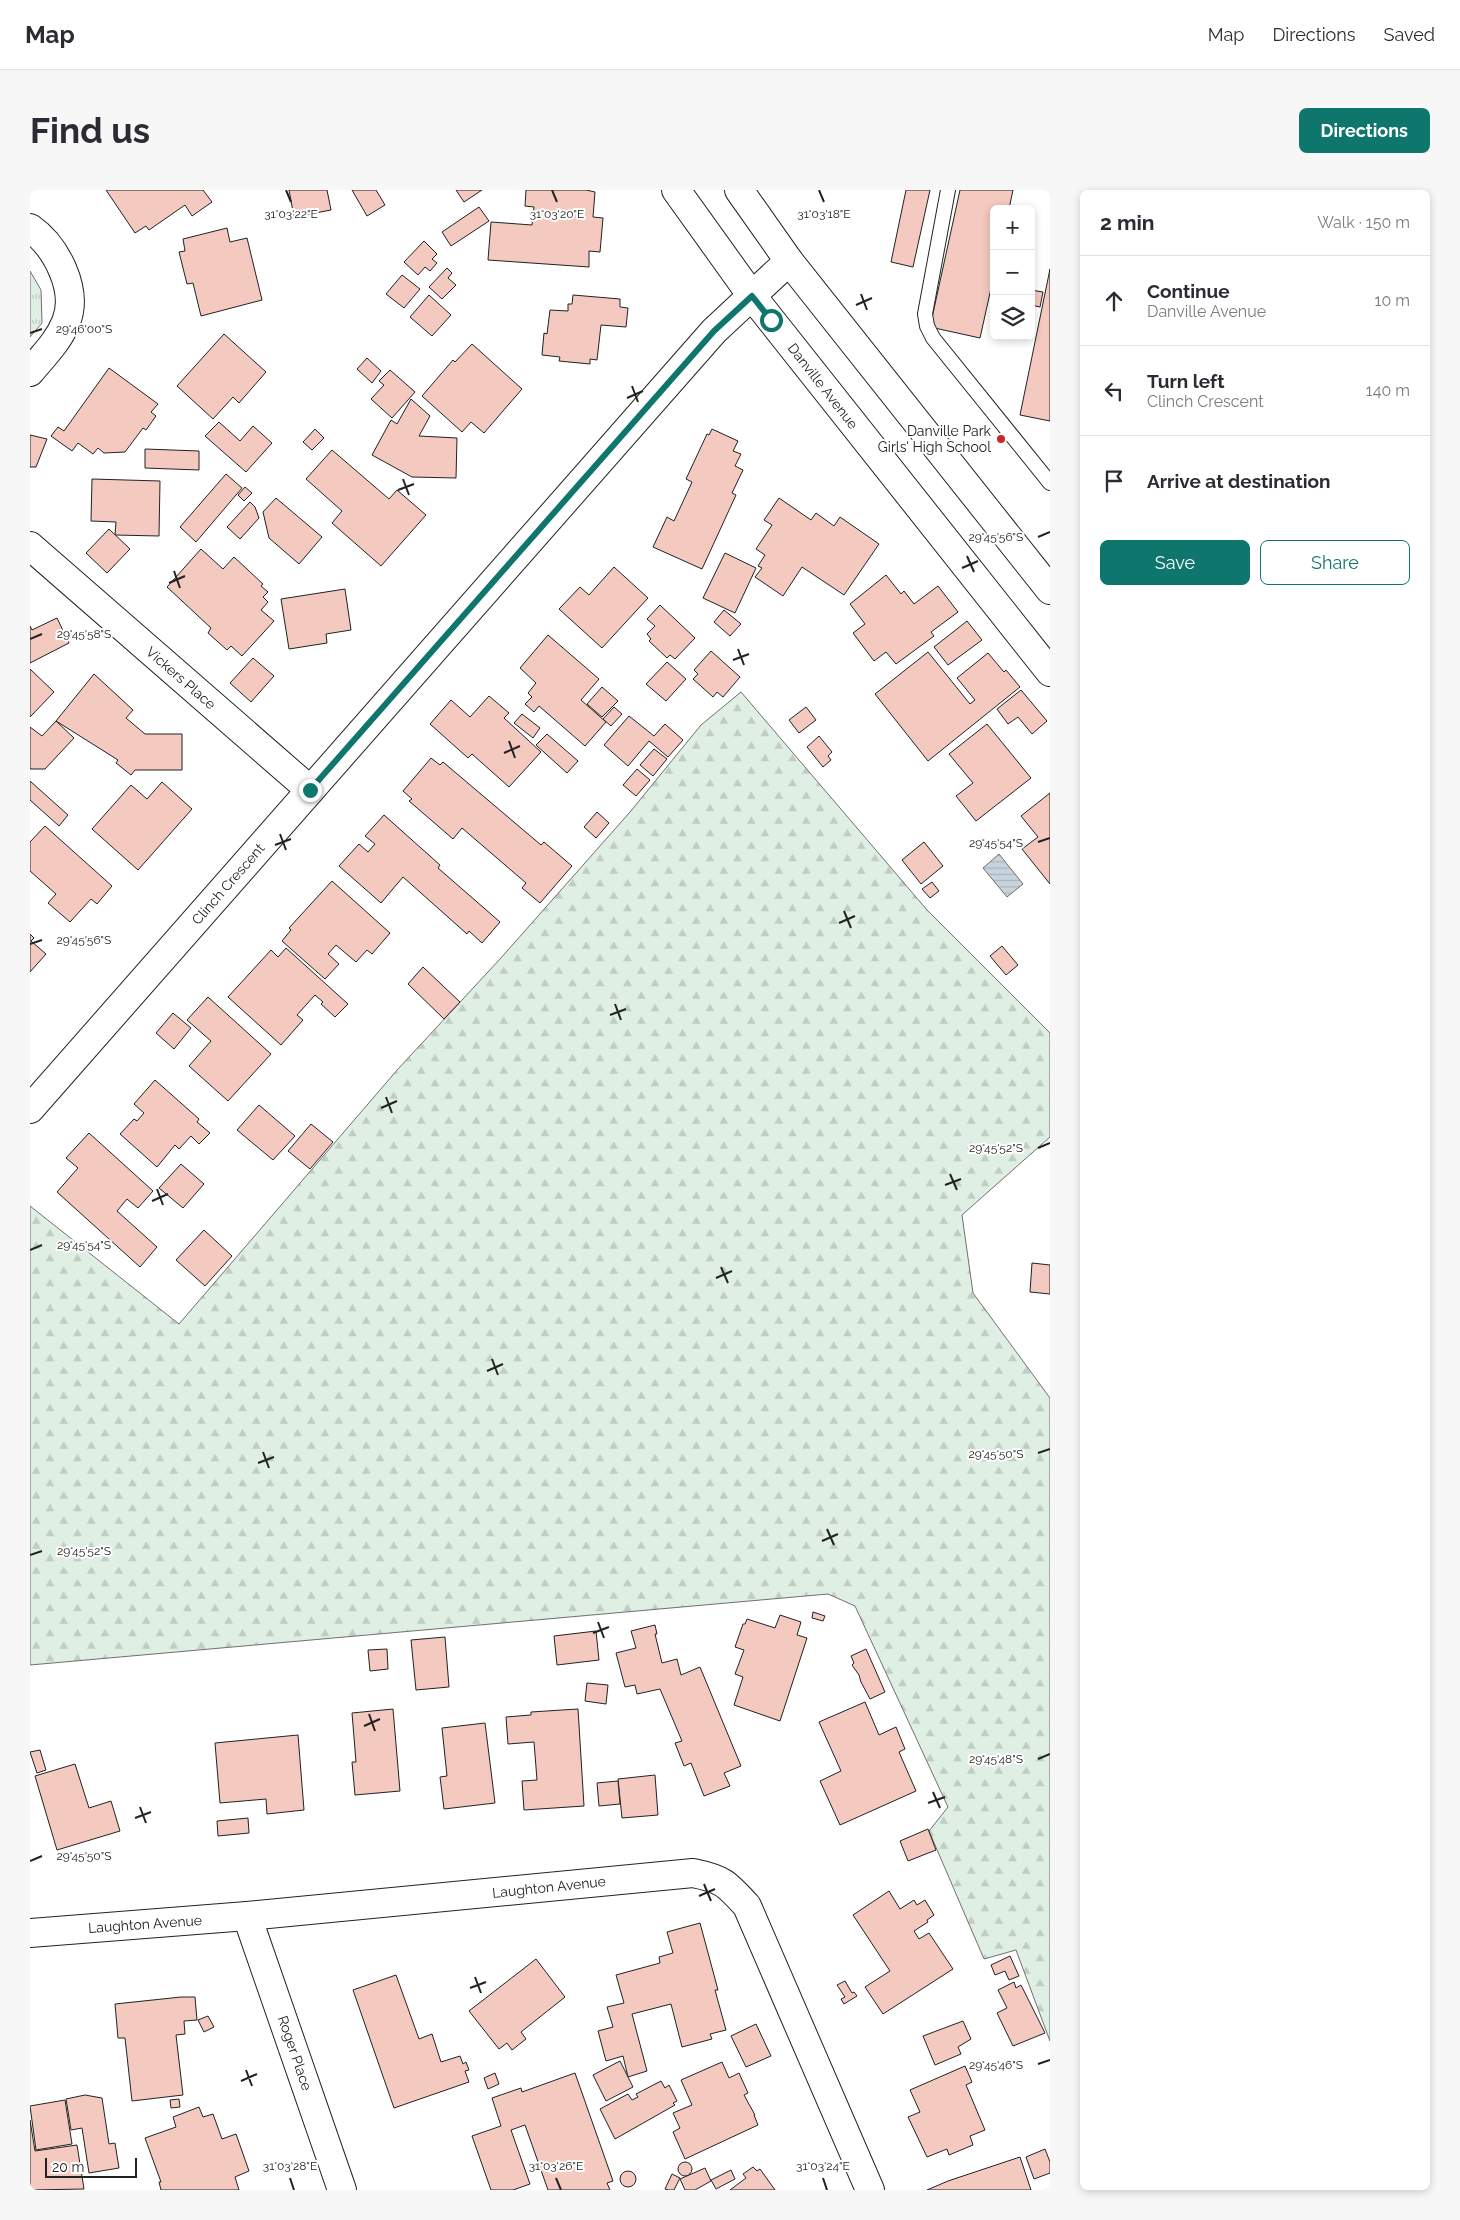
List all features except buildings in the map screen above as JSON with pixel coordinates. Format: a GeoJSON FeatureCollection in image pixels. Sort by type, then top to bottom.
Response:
{"type":"FeatureCollection","features":[{"type":"Feature","properties":{"kind":"street","name":"Danville Avenue"},"geometry":{"type":"LineString","coordinates":[[676,190],[752,296],[1050,672]]}},
{"type":"Feature","properties":{"kind":"street"},"geometry":{"type":"LineString","coordinates":[[740,190],[789,261],[1050,590]]}},
{"type":"Feature","properties":{"kind":"street"},"geometry":{"type":"LineString","coordinates":[[30,228],[44,239],[56,255],[64,274],[69,295],[67,320],[61,333],[30,372]]}},
{"type":"Feature","properties":{"kind":"street","name":"Clinch Crescent"},"geometry":{"type":"LineString","coordinates":[[30,1109],[708,338],[789,261]]}},
{"type":"Feature","properties":{"kind":"street","name":"Vickers Place"},"geometry":{"type":"LineString","coordinates":[[30,546],[310,790]]}},
{"type":"Feature","properties":{"kind":"street","name":"Laughton Avenue"},"geometry":{"type":"LineString","coordinates":[[30,1933],[247,1916],[693,1873],[713,1877],[726,1884],[747,1906],[870,2190]]}},
{"type":"Feature","properties":{"kind":"street","name":"Roger Place"},"geometry":{"type":"LineString","coordinates":[[247,1916],[342,2190]]}},
{"type":"Feature","properties":{"kind":"lane"},"geometry":{"type":"LineString","coordinates":[[948,190],[925,314],[927,326],[932,338],[1050,483]]}},
{"type":"Feature","properties":{"kind":"green space"},"geometry":{"type":"Polygon","coordinates":[[[30,271],[41,290],[42,323],[30,337],[30,271]]]}},
{"type":"Feature","properties":{"kind":"green space"},"geometry":{"type":"Polygon","coordinates":[[[741,692],[927,910],[1050,1033],[1050,1137],[962,1215],[973,1293],[1050,1398],[1050,2041],[1016,1950],[984,1959],[929,1831],[948,1807],[855,1606],[828,1594],[30,1665],[30,1206],[179,1324],[398,1069],[500,959],[630,812],[701,725],[741,692]]]}},
{"type":"Feature","properties":{"kind":"shaded area"},"geometry":{"type":"Polygon","coordinates":[[[999,854],[1023,884],[1007,897],[983,868],[999,854]]]}},
{"type":"Feature","properties":{"kind":"place","name":"Danville Park Girls' High School"},"geometry":{"type":"Point","coordinates":[1001,439]}},
{"type":"Feature","properties":{"kind":"route"},"geometry":{"type":"LineString","coordinates":[[310,790],[714,331],[752,296],[771,320]]}}]}
